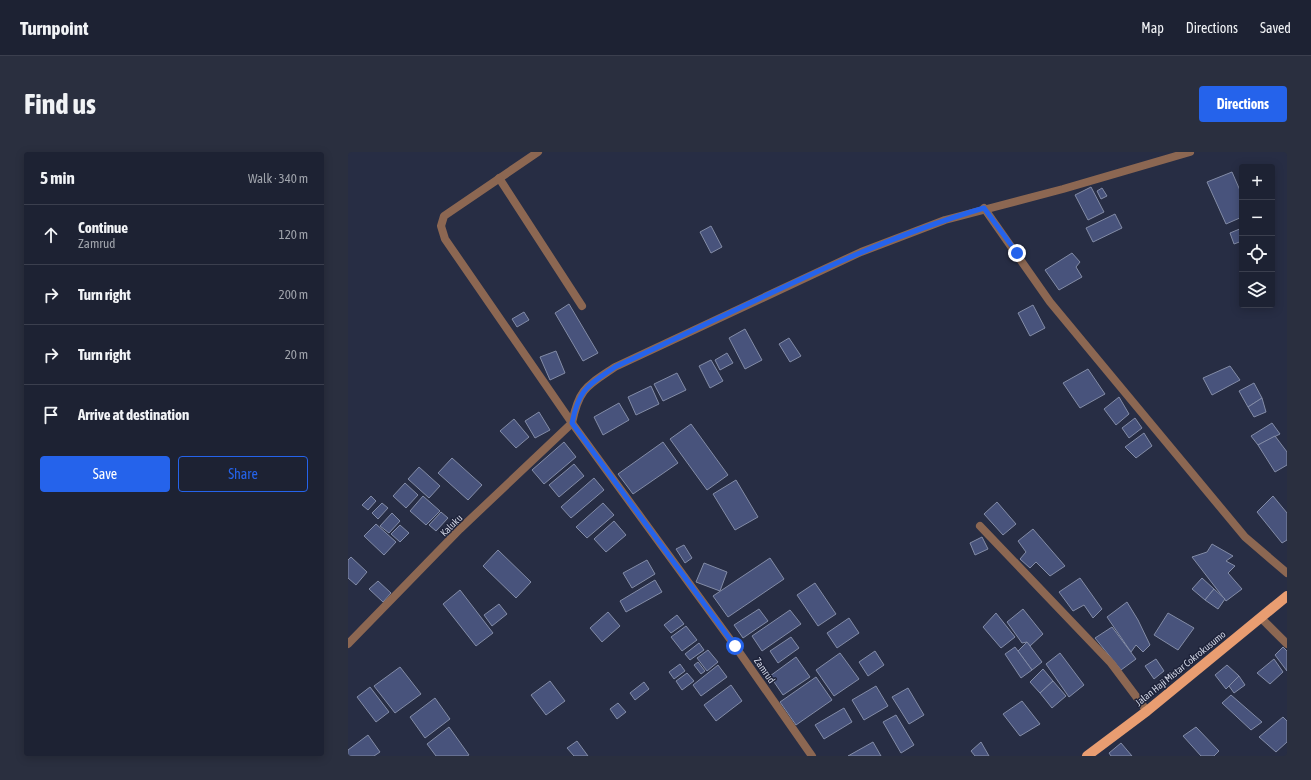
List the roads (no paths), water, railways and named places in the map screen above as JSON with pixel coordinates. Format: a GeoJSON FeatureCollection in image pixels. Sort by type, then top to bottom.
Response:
{"type":"FeatureCollection","features":[{"type":"Feature","properties":{"kind":"main road","name":"Jalan Haji Mistar Cokrokusumo"},"geometry":{"type":"LineString","coordinates":[[1087,756],[1147,711],[1287,596]]}},
{"type":"Feature","properties":{"kind":"street","name":"Zamrud"},"geometry":{"type":"LineString","coordinates":[[538,152],[444,216],[441,226],[445,239],[572,423],[735,646],[812,756]]}},
{"type":"Feature","properties":{"kind":"street"},"geometry":{"type":"LineString","coordinates":[[572,423],[576,402],[585,389],[615,367],[861,252],[945,220],[984,208],[1064,189],[1190,152]]}},
{"type":"Feature","properties":{"kind":"street"},"geometry":{"type":"LineString","coordinates":[[500,178],[582,306]]}},
{"type":"Feature","properties":{"kind":"street"},"geometry":{"type":"LineString","coordinates":[[984,208],[1050,302],[1108,372],[1245,537],[1287,573]]}},
{"type":"Feature","properties":{"kind":"street","name":"Kaluku"},"geometry":{"type":"LineString","coordinates":[[348,644],[460,529],[572,423]]}},
{"type":"Feature","properties":{"kind":"street"},"geometry":{"type":"LineString","coordinates":[[980,526],[1111,663],[1147,711]]}},
{"type":"Feature","properties":{"kind":"street"},"geometry":{"type":"LineString","coordinates":[[1261,618],[1287,644]]}}]}
